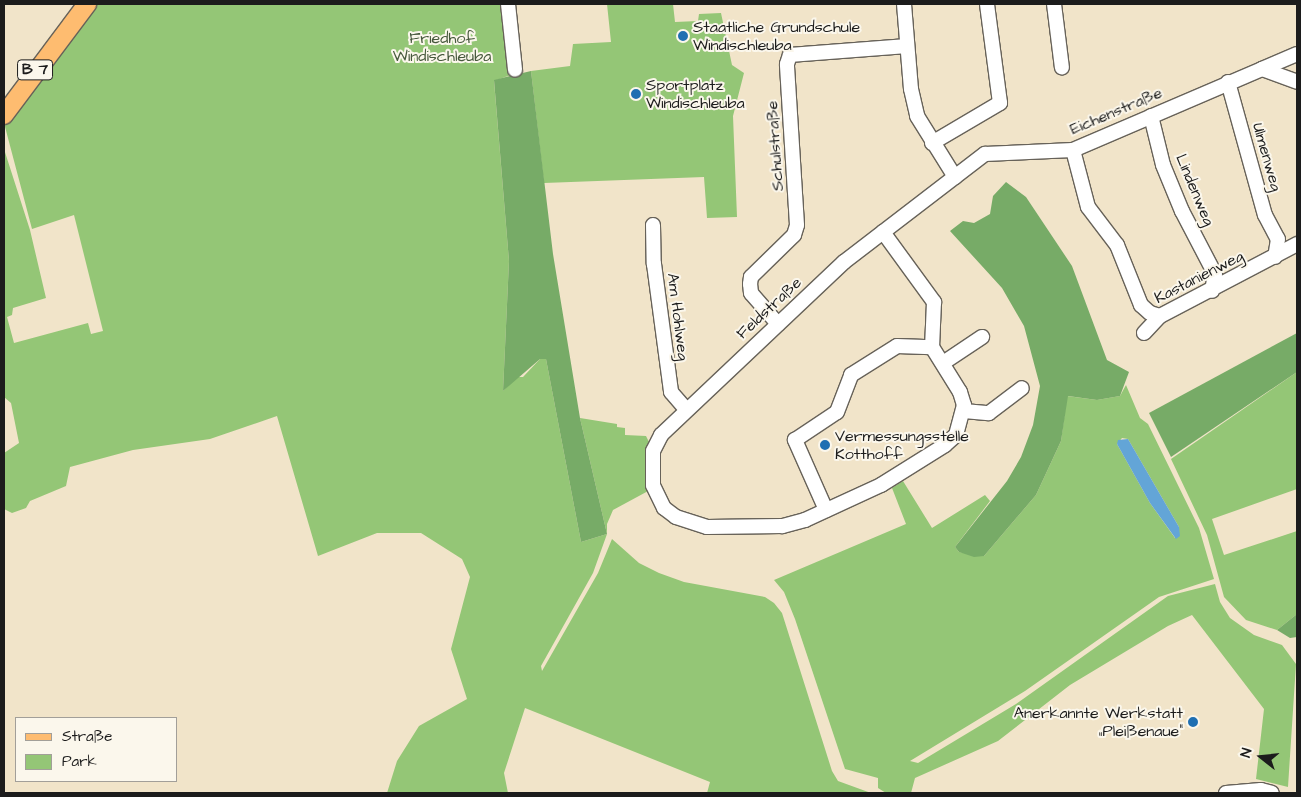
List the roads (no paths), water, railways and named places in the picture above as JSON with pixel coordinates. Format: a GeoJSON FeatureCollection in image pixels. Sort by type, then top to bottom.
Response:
{"type":"FeatureCollection","features":[{"type":"Feature","properties":{"kind":"main road","name":"B 7"},"geometry":{"type":"LineString","coordinates":[[4,115],[87,4]]}},
{"type":"Feature","properties":{"kind":"street"},"geometry":{"type":"LineString","coordinates":[[508,4],[515,70]]}},
{"type":"Feature","properties":{"kind":"street"},"geometry":{"type":"LineString","coordinates":[[904,4],[911,89],[917,116],[932,144],[955,178]]}},
{"type":"Feature","properties":{"kind":"street"},"geometry":{"type":"LineString","coordinates":[[932,144],[1000,103],[988,4]]}},
{"type":"Feature","properties":{"kind":"street"},"geometry":{"type":"LineString","coordinates":[[1054,4],[1062,68]]}},
{"type":"Feature","properties":{"kind":"street","name":"Schulstraße"},"geometry":{"type":"LineString","coordinates":[[778,324],[751,293],[750,284],[751,277],[794,235],[797,225],[788,60],[790,55],[907,46]]}},
{"type":"Feature","properties":{"kind":"street","name":"Eichenstraße"},"geometry":{"type":"LineString","coordinates":[[955,178],[985,154],[1073,150],[1297,54]]}},
{"type":"Feature","properties":{"kind":"street"},"geometry":{"type":"LineString","coordinates":[[1262,69],[1297,82]]}},
{"type":"Feature","properties":{"kind":"street","name":"Ulmenweg"},"geometry":{"type":"LineString","coordinates":[[1228,82],[1265,215],[1278,239]]}},
{"type":"Feature","properties":{"kind":"street","name":"Lindenweg"},"geometry":{"type":"LineString","coordinates":[[1151,116],[1163,164],[1182,211],[1215,274]]}},
{"type":"Feature","properties":{"kind":"street"},"geometry":{"type":"LineString","coordinates":[[1073,150],[1088,207],[1117,245],[1141,305],[1150,313],[1160,316]]}},
{"type":"Feature","properties":{"kind":"street","name":"Feldstraße"},"geometry":{"type":"LineString","coordinates":[[826,510],[782,526],[707,527],[676,518],[664,508],[655,493],[651,465],[654,451],[661,435],[686,409],[844,262],[955,178]]}},
{"type":"Feature","properties":{"kind":"street","name":"Am Hohlweg"},"geometry":{"type":"LineString","coordinates":[[653,225],[654,264],[671,392],[686,409]]}},
{"type":"Feature","properties":{"kind":"street"},"geometry":{"type":"LineString","coordinates":[[883,232],[934,302],[932,347],[960,392],[964,411],[956,435],[946,445],[881,485],[826,510],[795,440],[837,412],[851,375],[896,346],[932,347]]}},
{"type":"Feature","properties":{"kind":"street"},"geometry":{"type":"LineString","coordinates":[[1275,257],[1278,239],[1296,246]]}},
{"type":"Feature","properties":{"kind":"street","name":"Kastanienweg"},"geometry":{"type":"LineString","coordinates":[[1141,305],[1144,332],[1160,316],[1212,291],[1296,246]]}},
{"type":"Feature","properties":{"kind":"street"},"geometry":{"type":"LineString","coordinates":[[1212,291],[1215,274],[1230,281]]}},
{"type":"Feature","properties":{"kind":"street"},"geometry":{"type":"LineString","coordinates":[[943,364],[982,337]]}},
{"type":"Feature","properties":{"kind":"street"},"geometry":{"type":"LineString","coordinates":[[964,411],[988,413],[1022,388]]}},
{"type":"Feature","properties":{"kind":"street"},"geometry":{"type":"LineString","coordinates":[[1226,793],[1261,790],[1272,793]]}},
{"type":"Feature","properties":{"kind":"water"},"geometry":{"type":"Polygon","coordinates":[[[1128,439],[1179,527],[1180,536],[1176,539],[1150,503],[1117,444],[1118,440],[1128,439]]]}},
{"type":"Feature","properties":{"kind":"place","name":"Staatliche Grundschule Windischleuba"},"geometry":{"type":"Point","coordinates":[683,36]}},
{"type":"Feature","properties":{"kind":"place","name":"Sportplatz Windischleuba"},"geometry":{"type":"Point","coordinates":[636,94]}},
{"type":"Feature","properties":{"kind":"place","name":"Vermessungsstelle Kotthoff"},"geometry":{"type":"Point","coordinates":[825,445]}},
{"type":"Feature","properties":{"kind":"place","name":"Anerkannte Werkstatt „Pleißenaue“"},"geometry":{"type":"Point","coordinates":[1193,722]}},
{"type":"Feature","properties":{"kind":"park label","name":"Friedhof Windischleuba"},"geometry":{"type":"Point","coordinates":[442,47]}}]}
